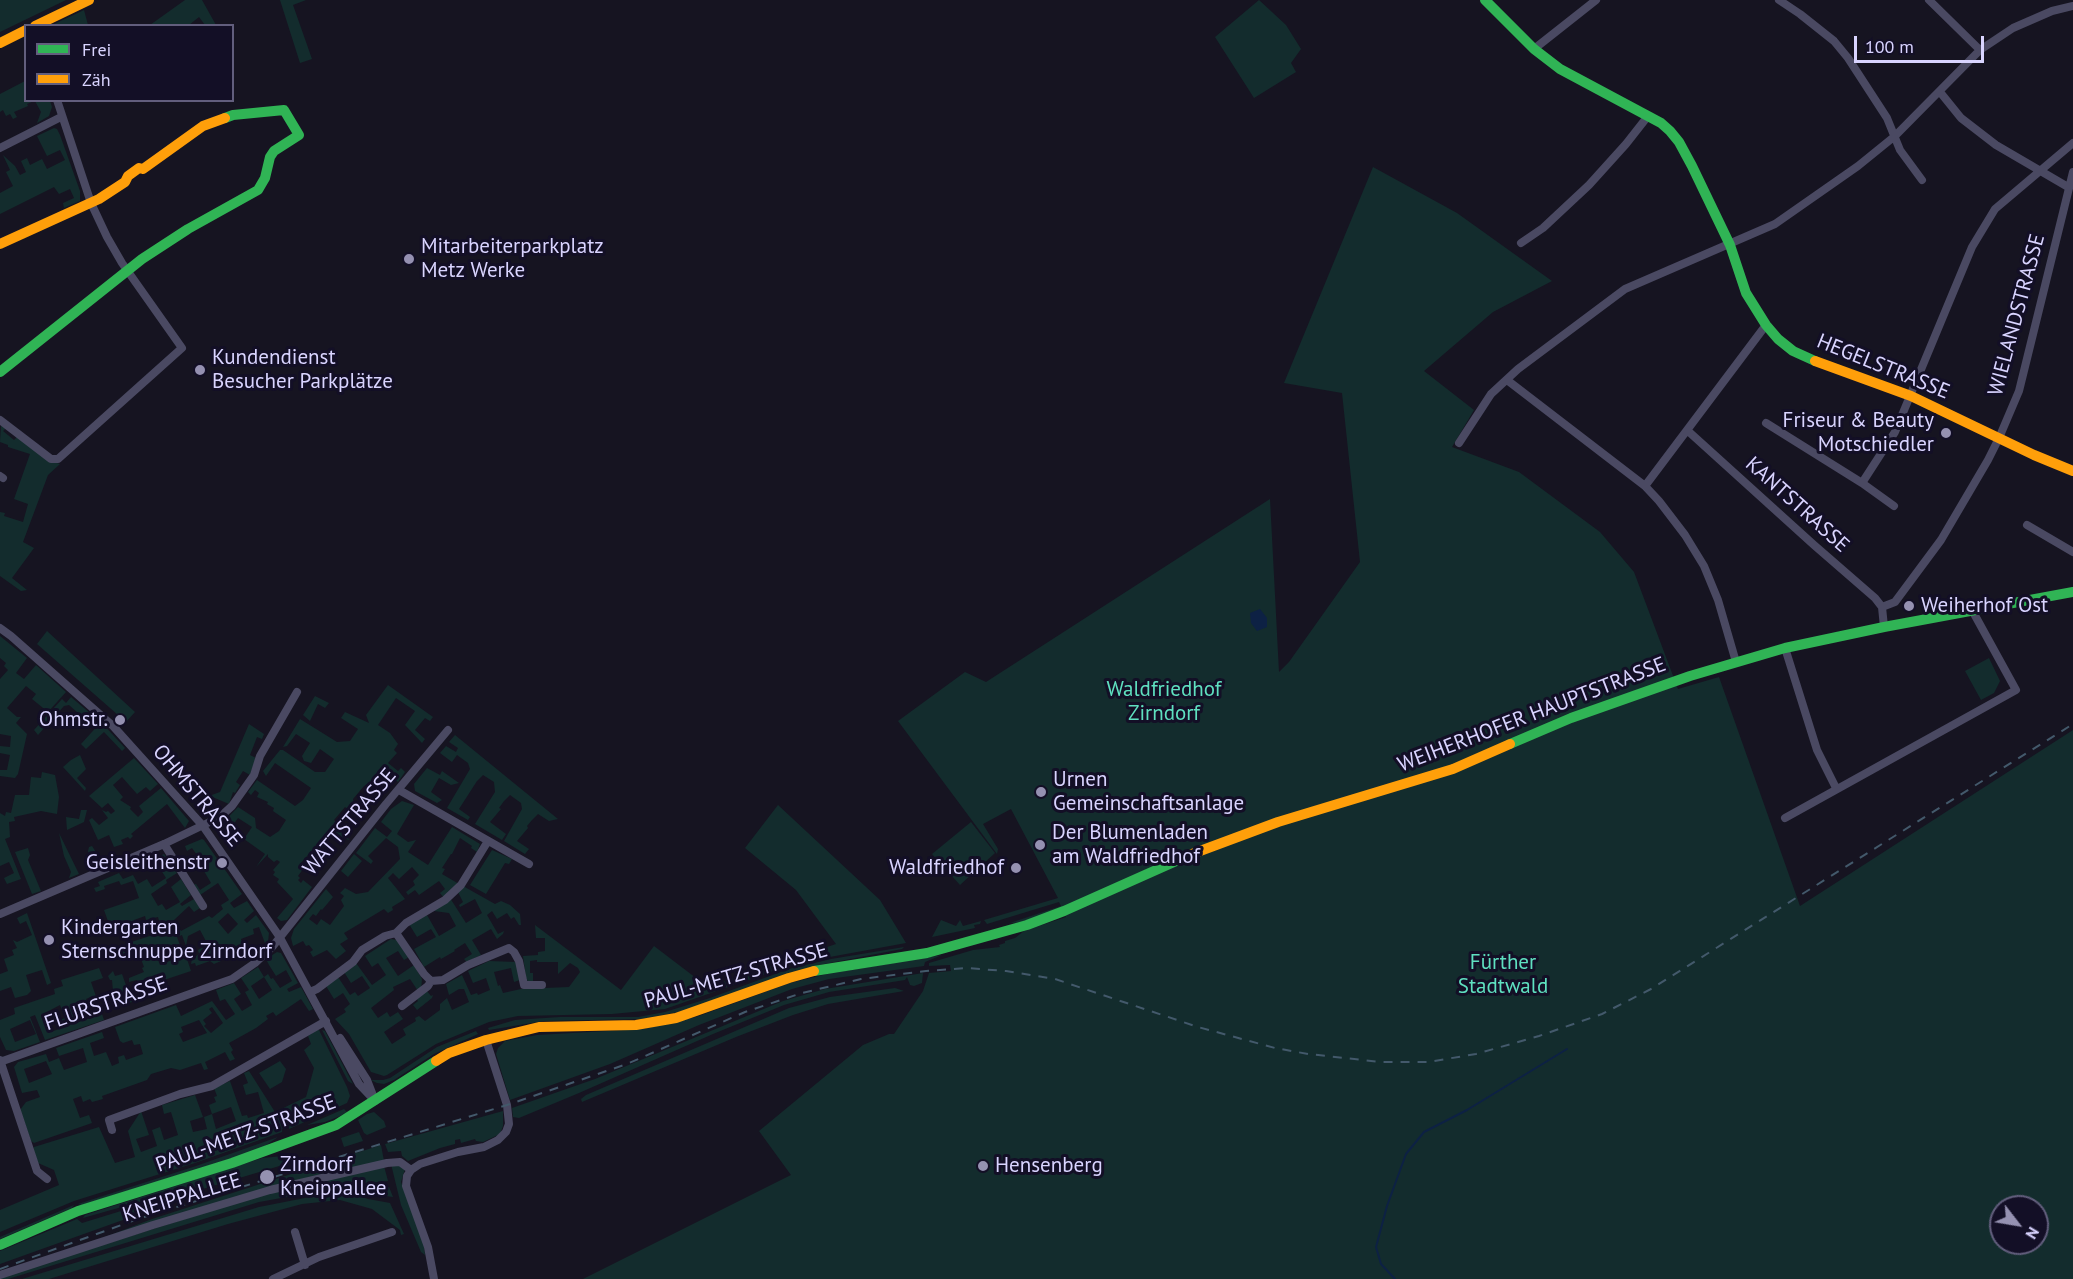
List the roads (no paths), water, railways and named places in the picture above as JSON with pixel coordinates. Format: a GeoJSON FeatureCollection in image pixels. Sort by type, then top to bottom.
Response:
{"type":"FeatureCollection","features":[{"type":"Feature","properties":{"kind":"street"},"geometry":{"type":"LineString","coordinates":[[39,24],[89,0]]}},
{"type":"Feature","properties":{"kind":"street","name":"HEGELSTRASSE"},"geometry":{"type":"LineString","coordinates":[[1485,0],[1534,49],[1560,69],[1662,123],[1679,142],[1730,245],[1746,293],[1766,325],[1778,339],[1793,351],[1812,360],[1911,396],[2073,471]]}},
{"type":"Feature","properties":{"kind":"street"},"geometry":{"type":"LineString","coordinates":[[1534,49],[1596,0]]}},
{"type":"Feature","properties":{"kind":"street"},"geometry":{"type":"LineString","coordinates":[[1779,0],[1834,41],[1848,58],[1876,100],[1900,150],[1922,180]]}},
{"type":"Feature","properties":{"kind":"street"},"geometry":{"type":"LineString","coordinates":[[1929,0],[1980,50]]}},
{"type":"Feature","properties":{"kind":"street"},"geometry":{"type":"LineString","coordinates":[[1459,443],[1491,394],[1518,369],[1632,285],[1775,224],[1858,166],[1895,136],[1980,50],[2013,28],[2052,11],[2073,6]]}},
{"type":"Feature","properties":{"kind":"street"},"geometry":{"type":"LineString","coordinates":[[0,43],[24,31]]}},
{"type":"Feature","properties":{"kind":"street"},"geometry":{"type":"LineString","coordinates":[[1940,92],[1961,118],[1996,145],[2068,187]]}},
{"type":"Feature","properties":{"kind":"street"},"geometry":{"type":"LineString","coordinates":[[0,420],[51,459],[58,459],[182,348],[127,270],[107,237],[91,203],[57,102]]}},
{"type":"Feature","properties":{"kind":"street"},"geometry":{"type":"LineString","coordinates":[[0,244],[91,203],[125,182],[128,176],[139,168],[143,169],[202,126],[233,115],[284,110],[299,135],[274,151],[270,157],[266,178],[258,190],[188,229],[127,270],[0,372]]}},
{"type":"Feature","properties":{"kind":"street"},"geometry":{"type":"LineString","coordinates":[[1521,243],[1543,228],[1589,185],[1648,116]]}},
{"type":"Feature","properties":{"kind":"street"},"geometry":{"type":"LineString","coordinates":[[0,148],[41,125],[61,117]]}},
{"type":"Feature","properties":{"kind":"street"},"geometry":{"type":"LineString","coordinates":[[1862,483],[1895,432],[1972,247],[1995,209],[2073,143]]}},
{"type":"Feature","properties":{"kind":"street","name":"WIELANDSTRASSE"},"geometry":{"type":"LineString","coordinates":[[1882,607],[1895,602],[1941,540],[1999,438],[2019,391],[2073,172]]}},
{"type":"Feature","properties":{"kind":"street"},"geometry":{"type":"LineString","coordinates":[[1645,486],[1766,325]]}},
{"type":"Feature","properties":{"kind":"street"},"geometry":{"type":"LineString","coordinates":[[1507,380],[1645,486],[1675,521],[1704,567],[1718,600],[1736,662]]}},
{"type":"Feature","properties":{"kind":"street"},"geometry":{"type":"LineString","coordinates":[[1766,423],[1862,483],[1894,506]]}},
{"type":"Feature","properties":{"kind":"street","name":"KANTSTRASSE"},"geometry":{"type":"LineString","coordinates":[[1688,430],[1875,598],[1882,607]]}},
{"type":"Feature","properties":{"kind":"street"},"geometry":{"type":"LineString","coordinates":[[2027,525],[2073,552]]}},
{"type":"Feature","properties":{"kind":"street","name":"WEIHERHOFER HAUPTSTRASSE"},"geometry":{"type":"LineString","coordinates":[[951,947],[1064,911],[1202,850],[1278,822],[1453,769],[1571,718],[1736,662],[1785,648],[1884,627],[2073,592]]}},
{"type":"Feature","properties":{"kind":"street"},"geometry":{"type":"LineString","coordinates":[[1882,607],[1884,627]]}},
{"type":"Feature","properties":{"kind":"street"},"geometry":{"type":"LineString","coordinates":[[1785,818],[2016,690],[1972,610]]}},
{"type":"Feature","properties":{"kind":"street","name":"OHMSTRASSE"},"geometry":{"type":"LineString","coordinates":[[0,628],[113,726],[202,826],[279,936],[359,1084],[375,1101]]}},
{"type":"Feature","properties":{"kind":"street"},"geometry":{"type":"LineString","coordinates":[[1785,648],[1817,750],[1836,789]]}},
{"type":"Feature","properties":{"kind":"street"},"geometry":{"type":"LineString","coordinates":[[0,915],[164,844],[220,817],[232,806],[254,775],[274,729],[297,692]]}},
{"type":"Feature","properties":{"kind":"street","name":"WATTSTRASSE"},"geometry":{"type":"LineString","coordinates":[[279,936],[448,730]]}},
{"type":"Feature","properties":{"kind":"street"},"geometry":{"type":"LineString","coordinates":[[399,790],[529,864]]}},
{"type":"Feature","properties":{"kind":"street"},"geometry":{"type":"LineString","coordinates":[[310,992],[353,962],[362,950],[385,936],[396,933],[406,923],[445,900],[461,885],[488,841]]}},
{"type":"Feature","properties":{"kind":"street"},"geometry":{"type":"LineString","coordinates":[[164,844],[203,906]]}},
{"type":"Feature","properties":{"kind":"street"},"geometry":{"type":"LineString","coordinates":[[396,933],[431,981],[443,980],[468,965],[509,948],[519,961],[524,985],[542,985]]}},
{"type":"Feature","properties":{"kind":"street","name":"FLURSTRASSE"},"geometry":{"type":"LineString","coordinates":[[0,1061],[232,979],[255,963],[273,946],[279,936]]}},
{"type":"Feature","properties":{"kind":"street","name":"PAUL-METZ-STRASSE"},"geometry":{"type":"LineString","coordinates":[[0,1245],[78,1211],[232,1163],[336,1125],[449,1053],[486,1040],[539,1028],[636,1025],[676,1018],[789,978],[827,968],[927,953],[951,947]]}},
{"type":"Feature","properties":{"kind":"street"},"geometry":{"type":"LineString","coordinates":[[402,1006],[428,986],[431,981]]}},
{"type":"Feature","properties":{"kind":"street"},"geometry":{"type":"LineString","coordinates":[[112,1130],[109,1120],[180,1094],[212,1086],[326,1021]]}},
{"type":"Feature","properties":{"kind":"street"},"geometry":{"type":"LineString","coordinates":[[434,1279],[428,1247],[406,1186],[407,1176],[420,1164],[484,1147],[498,1140],[506,1132],[509,1124],[507,1105],[486,1040]]}},
{"type":"Feature","properties":{"kind":"street"},"geometry":{"type":"LineString","coordinates":[[0,1061],[37,1171],[47,1179]]}},
{"type":"Feature","properties":{"kind":"street","name":"KNEIPPALLEE"},"geometry":{"type":"LineString","coordinates":[[0,1275],[270,1190],[387,1162],[400,1162],[411,1170]]}},
{"type":"Feature","properties":{"kind":"street"},"geometry":{"type":"LineString","coordinates":[[273,1279],[320,1257],[392,1232]]}},
{"type":"Feature","properties":{"kind":"street"},"geometry":{"type":"LineString","coordinates":[[295,1233],[305,1265]]}},
{"type":"Feature","properties":{"kind":"water"},"geometry":{"type":"Polygon","coordinates":[[[1260,609],[1267,618],[1267,627],[1257,631],[1251,623],[1250,613],[1260,609]]]}},
{"type":"Feature","properties":{"kind":"waterway"},"geometry":{"type":"LineString","coordinates":[[1395,1279],[1381,1264],[1376,1247],[1387,1206],[1406,1154],[1424,1132],[1467,1110],[1567,1049]]}},
{"type":"Feature","properties":{"kind":"railway"},"geometry":{"type":"LineString","coordinates":[[0,1269],[138,1219],[507,1105],[627,1064],[745,1012],[802,993],[861,979],[966,968],[1006,971],[1055,979],[1198,1027],[1275,1048],[1308,1054],[1381,1062],[1428,1062],[1476,1054],[1539,1036],[1602,1014],[1651,989],[2073,724]]}},
{"type":"Feature","properties":{"kind":"place","name":"Mitarbeiterparkplatz Metz Werke"},"geometry":{"type":"Point","coordinates":[409,259]}},
{"type":"Feature","properties":{"kind":"place","name":"Kundendienst Besucher Parkplätze"},"geometry":{"type":"Point","coordinates":[200,370]}},
{"type":"Feature","properties":{"kind":"place","name":"Friseur & Beauty Motschiedler"},"geometry":{"type":"Point","coordinates":[1946,433]}},
{"type":"Feature","properties":{"kind":"place","name":"Weiherhof Ost"},"geometry":{"type":"Point","coordinates":[1909,606]}},
{"type":"Feature","properties":{"kind":"place","name":"Ohmstr."},"geometry":{"type":"Point","coordinates":[120,720]}},
{"type":"Feature","properties":{"kind":"place","name":"Urnen Gemeinschaftsanlage"},"geometry":{"type":"Point","coordinates":[1041,792]}},
{"type":"Feature","properties":{"kind":"place","name":"Der Blumenladen am Waldfriedhof"},"geometry":{"type":"Point","coordinates":[1040,845]}},
{"type":"Feature","properties":{"kind":"place","name":"Geisleithenstr"},"geometry":{"type":"Point","coordinates":[222,863]}},
{"type":"Feature","properties":{"kind":"place","name":"Waldfriedhof"},"geometry":{"type":"Point","coordinates":[1016,868]}},
{"type":"Feature","properties":{"kind":"place","name":"Kindergarten Sternschnuppe Zirndorf"},"geometry":{"type":"Point","coordinates":[49,940]}},
{"type":"Feature","properties":{"kind":"place","name":"Hensenberg"},"geometry":{"type":"Point","coordinates":[983,1166]}},
{"type":"Feature","properties":{"kind":"place","name":"Zirndorf Kneippallee"},"geometry":{"type":"Point","coordinates":[267,1177]}},
{"type":"Feature","properties":{"kind":"park label","name":"Waldfriedhof Zirndorf"},"geometry":{"type":"Point","coordinates":[1164,702]}},
{"type":"Feature","properties":{"kind":"park label","name":"Fürther Stadtwald"},"geometry":{"type":"Point","coordinates":[1503,975]}}]}
